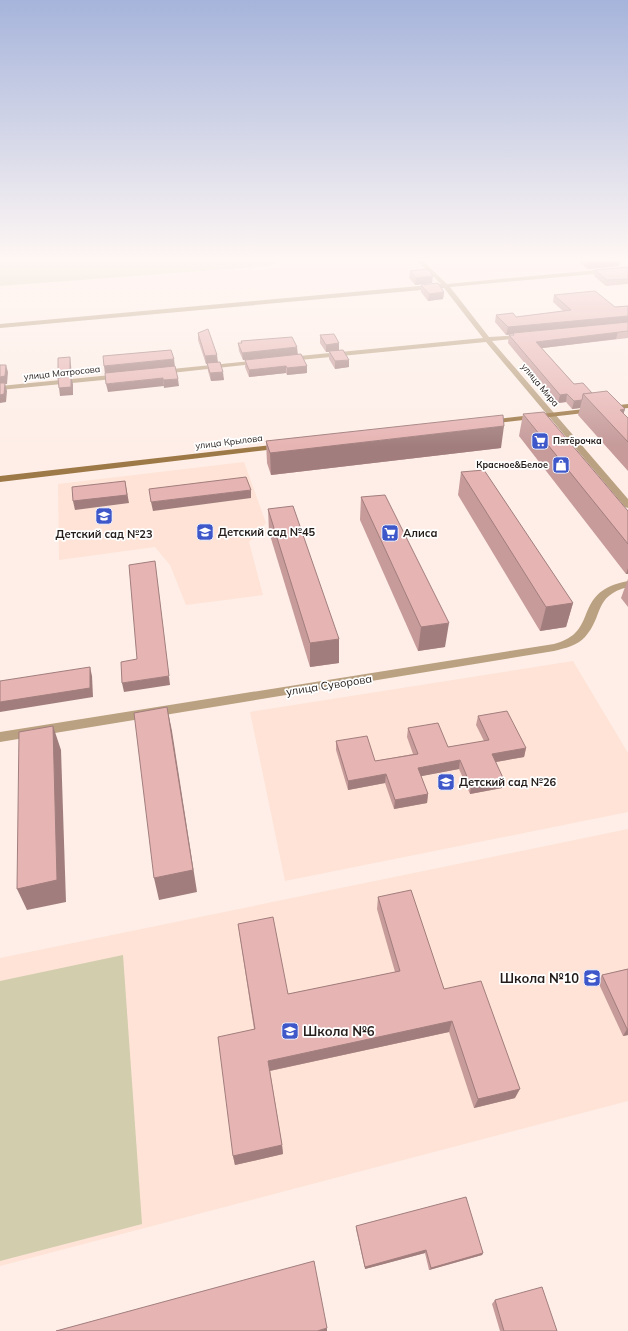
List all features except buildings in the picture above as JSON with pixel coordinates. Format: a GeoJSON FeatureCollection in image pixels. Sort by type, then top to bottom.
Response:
{"type":"FeatureCollection","features":[{"type":"Feature","properties":{"kind":"main road"},"geometry":{"type":"LineString","coordinates":[[482,422],[628,406]]}},
{"type":"Feature","properties":{"kind":"main road","name":"улица Крылова"},"geometry":{"type":"LineString","coordinates":[[0,479],[287,445]]}},
{"type":"Feature","properties":{"kind":"street"},"geometry":{"type":"LineString","coordinates":[[0,326],[31,323]]}},
{"type":"Feature","properties":{"kind":"street","name":"улица Мира"},"geometry":{"type":"LineString","coordinates":[[475,323],[628,505]]}},
{"type":"Feature","properties":{"kind":"street"},"geometry":{"type":"LineString","coordinates":[[283,360],[527,336]]}},
{"type":"Feature","properties":{"kind":"street"},"geometry":{"type":"LineString","coordinates":[[157,372],[268,362]]}},
{"type":"Feature","properties":{"kind":"street","name":"улица Матросова"},"geometry":{"type":"LineString","coordinates":[[0,388],[126,376]]}},
{"type":"Feature","properties":{"kind":"street","name":"улица Суворова"},"geometry":{"type":"LineString","coordinates":[[0,737],[534,652],[574,641],[583,632],[602,594],[618,585],[628,584]]}},
{"type":"Feature","properties":{"kind":"shaded area","name":"Детский сад №45"},"geometry":{"type":"Polygon","coordinates":[[[244,462],[266,523],[249,542],[263,595],[186,605],[170,565],[155,547],[59,560],[58,484],[244,462]]]}},
{"type":"Feature","properties":{"kind":"shaded area","name":"Детский сад №26"},"geometry":{"type":"Polygon","coordinates":[[[573,661],[628,753],[628,812],[285,881],[250,712],[573,661]]]}},
{"type":"Feature","properties":{"kind":"shaded area","name":"Школа №6"},"geometry":{"type":"Polygon","coordinates":[[[628,829],[628,1101],[0,1266],[0,958],[628,829]]]}},
{"type":"Feature","properties":{"kind":"shaded area"},"geometry":{"type":"Polygon","coordinates":[[[123,955],[142,1224],[0,1261],[0,981],[123,955]]]}},
{"type":"Feature","properties":{"kind":"place","name":"Пятёрочка"},"geometry":{"type":"Point","coordinates":[540,441]}},
{"type":"Feature","properties":{"kind":"place","name":"Красное&Белое"},"geometry":{"type":"Point","coordinates":[561,465]}},
{"type":"Feature","properties":{"kind":"place","name":"Детский сад №23"},"geometry":{"type":"Point","coordinates":[104,516]}},
{"type":"Feature","properties":{"kind":"place","name":"Детский сад №45"},"geometry":{"type":"Point","coordinates":[205,532]}},
{"type":"Feature","properties":{"kind":"place","name":"Алиса"},"geometry":{"type":"Point","coordinates":[390,533]}},
{"type":"Feature","properties":{"kind":"place","name":"Детский сад №26"},"geometry":{"type":"Point","coordinates":[446,782]}},
{"type":"Feature","properties":{"kind":"place","name":"Школа №10"},"geometry":{"type":"Point","coordinates":[592,978]}},
{"type":"Feature","properties":{"kind":"place","name":"Школа №6"},"geometry":{"type":"Point","coordinates":[290,1031]}}]}
